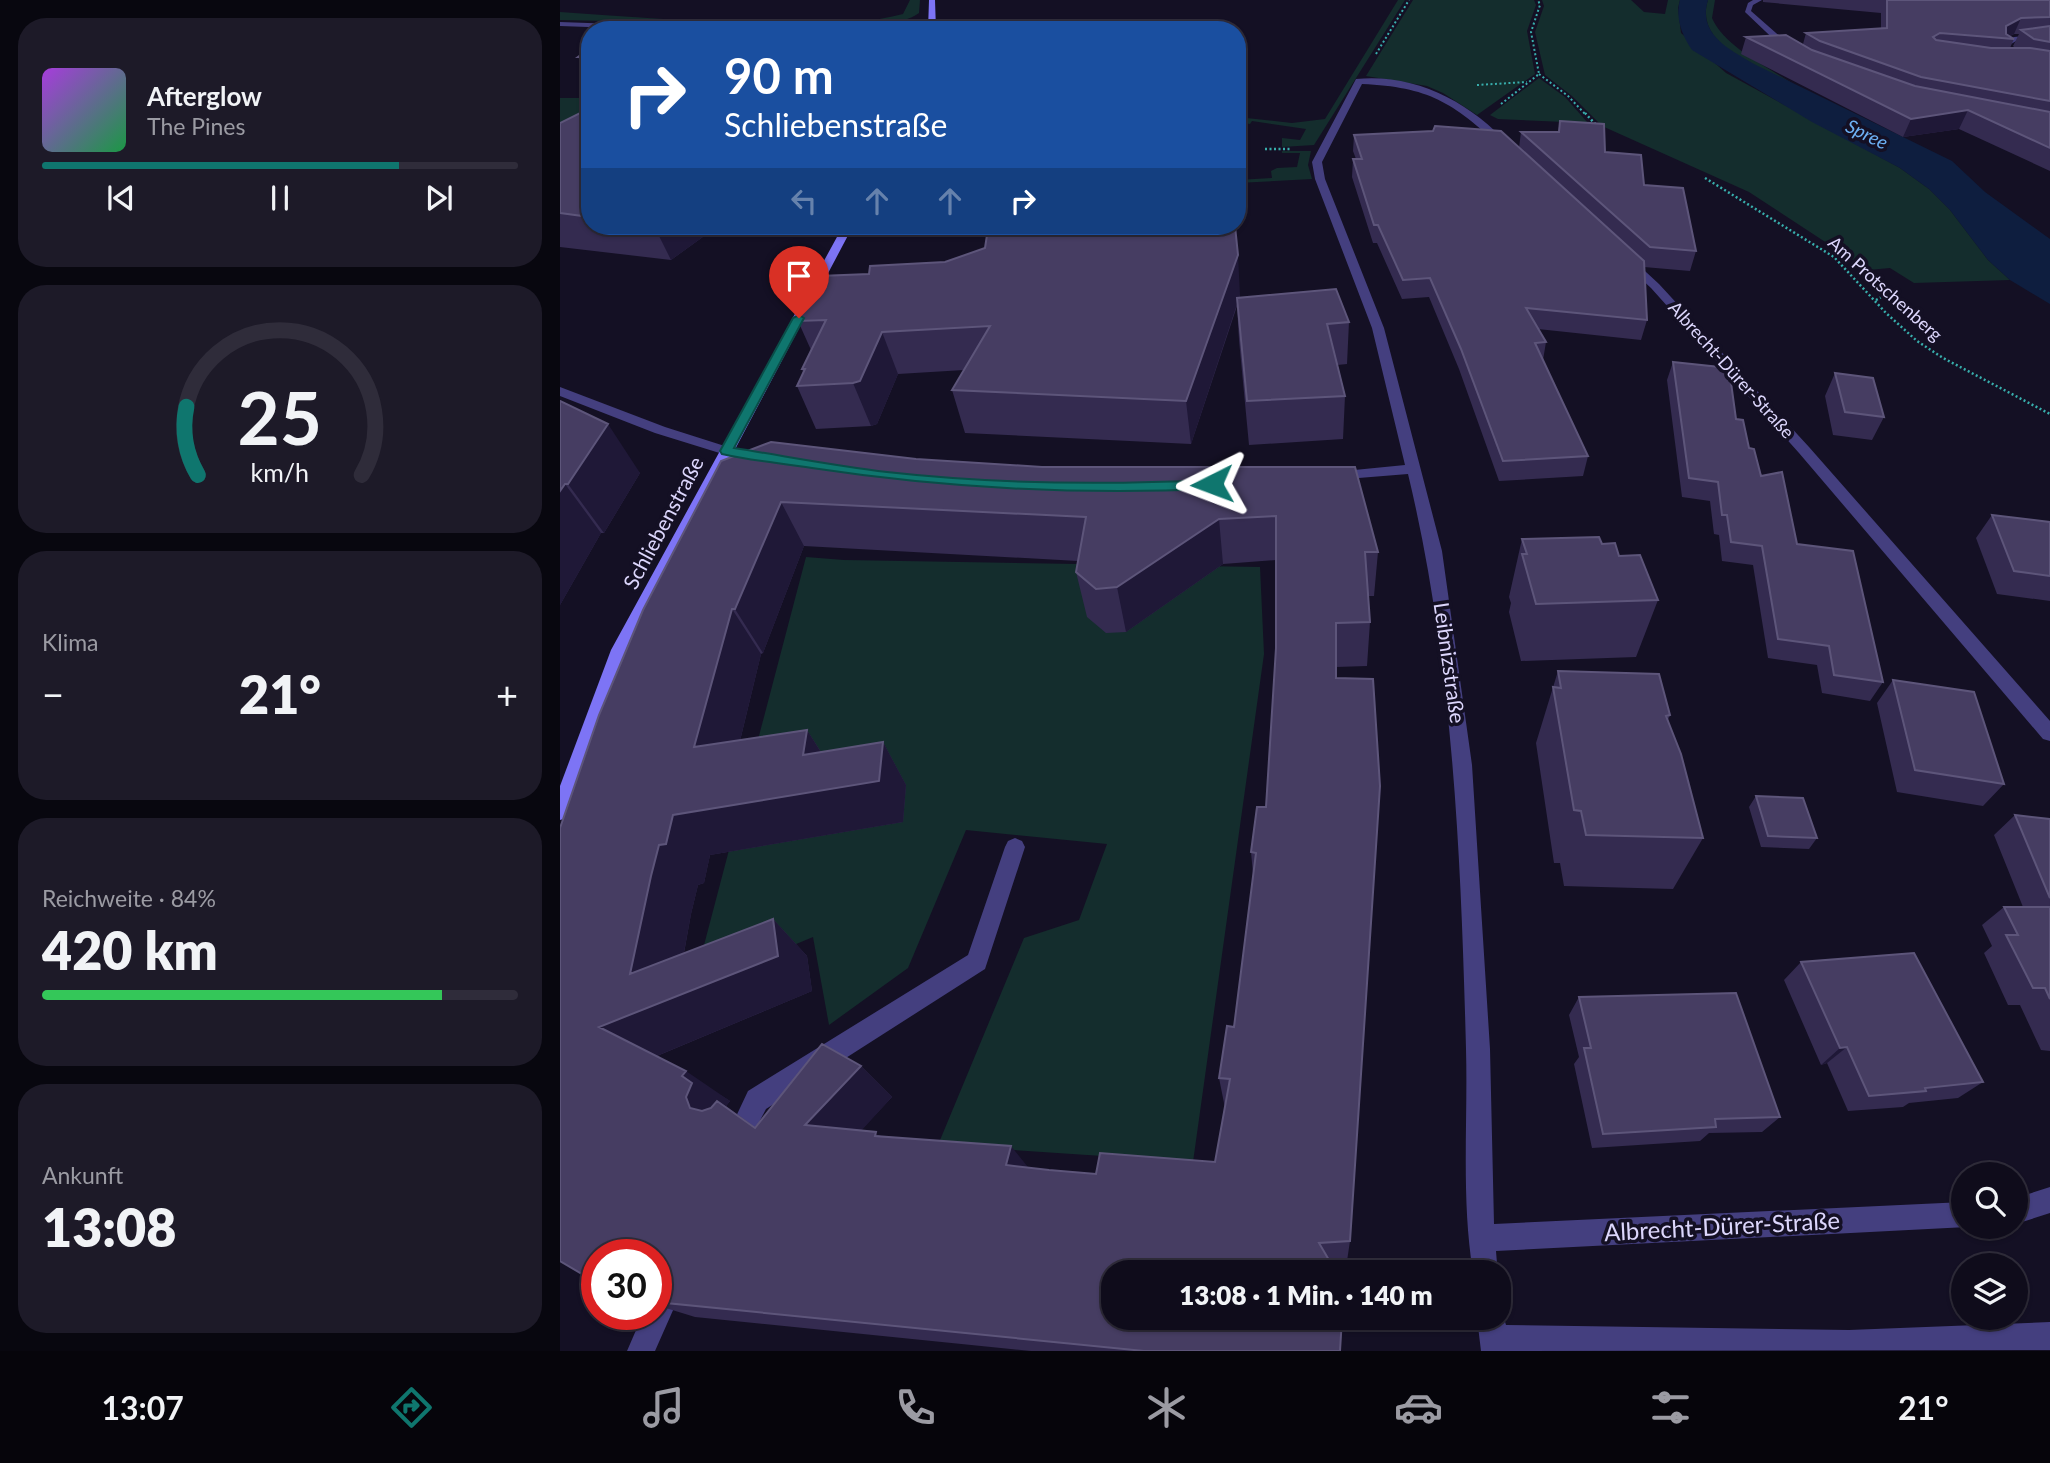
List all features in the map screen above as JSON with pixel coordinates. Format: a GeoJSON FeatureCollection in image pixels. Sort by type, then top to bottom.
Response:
{"type":"FeatureCollection","features":[{"type":"Feature","properties":{"kind":"main road"},"geometry":{"type":"LineString","coordinates":[[932,0],[932,21]]}},
{"type":"Feature","properties":{"kind":"main road","name":"Schliebenstraße"},"geometry":{"type":"LineString","coordinates":[[560,812],[620,650],[733,452],[843,235]]}},
{"type":"Feature","properties":{"kind":"street"},"geometry":{"type":"LineString","coordinates":[[1759,0],[1750,4],[1747,11],[1798,55]]}},
{"type":"Feature","properties":{"kind":"street"},"geometry":{"type":"LineString","coordinates":[[560,24],[579,25]]}},
{"type":"Feature","properties":{"kind":"street"},"geometry":{"type":"LineString","coordinates":[[560,35],[579,25]]}},
{"type":"Feature","properties":{"kind":"street"},"geometry":{"type":"LineString","coordinates":[[2023,60],[2006,50],[2004,44],[2020,38],[2050,36]]}},
{"type":"Feature","properties":{"kind":"street"},"geometry":{"type":"LineString","coordinates":[[2010,60],[2050,65]]}},
{"type":"Feature","properties":{"kind":"street"},"geometry":{"type":"LineString","coordinates":[[1359,81],[1414,86],[1438,94],[1476,119],[1514,155]]}},
{"type":"Feature","properties":{"kind":"street","name":"Leibnizstraße"},"geometry":{"type":"LineString","coordinates":[[1359,81],[1317,162],[1320,179],[1378,328],[1434,551],[1463,765],[1478,1049],[1481,1238],[1484,1260]]}},
{"type":"Feature","properties":{"kind":"street","name":"Albrecht-Dürer-Straße"},"geometry":{"type":"LineString","coordinates":[[1614,248],[1654,286],[1804,450],[2050,734]]}},
{"type":"Feature","properties":{"kind":"street"},"geometry":{"type":"LineString","coordinates":[[560,391],[660,430],[733,452]]}},
{"type":"Feature","properties":{"kind":"street"},"geometry":{"type":"LineString","coordinates":[[1314,478],[1414,469]]}},
{"type":"Feature","properties":{"kind":"street"},"geometry":{"type":"LineString","coordinates":[[744,1125],[757,1100],[976,962],[1015,847]]}},
{"type":"Feature","properties":{"kind":"street"},"geometry":{"type":"LineString","coordinates":[[2028,1207],[2050,1200]]}},
{"type":"Feature","properties":{"kind":"street","name":"Albrecht-Dürer-Straße"},"geometry":{"type":"LineString","coordinates":[[1481,1238],[1951,1216]]}},
{"type":"Feature","properties":{"kind":"street"},"geometry":{"type":"LineString","coordinates":[[641,1351],[650,1330]]}},
{"type":"Feature","properties":{"kind":"street"},"geometry":{"type":"LineString","coordinates":[[1493,1336],[1849,1344],[2050,1336]]}},
{"type":"Feature","properties":{"kind":"path"},"geometry":{"type":"LineString","coordinates":[[1359,81],[1409,0]]}},
{"type":"Feature","properties":{"kind":"path"},"geometry":{"type":"LineString","coordinates":[[1538,0],[1540,5],[1531,32],[1539,74],[1567,96],[1598,127]]}},
{"type":"Feature","properties":{"kind":"path"},"geometry":{"type":"LineString","coordinates":[[1476,119],[1539,74]]}},
{"type":"Feature","properties":{"kind":"path","name":"Am Protschenberg"},"geometry":{"type":"LineString","coordinates":[[1705,178],[1835,257],[1886,313],[1917,341],[2050,414]]}},
{"type":"Feature","properties":{"kind":"path"},"geometry":{"type":"LineString","coordinates":[[1876,300],[1887,294]]}},
{"type":"Feature","properties":{"kind":"green space"},"geometry":{"type":"Polygon","coordinates":[[[910,0],[920,0],[919,13],[904,20],[859,21],[885,18],[903,14],[910,0]]]}},
{"type":"Feature","properties":{"kind":"green space"},"geometry":{"type":"Polygon","coordinates":[[[1398,0],[1405,0],[1314,145],[1282,147],[1282,138],[1300,140],[1306,129],[1252,121],[1246,123],[1246,118],[1292,123],[1325,119],[1398,0]]]}},
{"type":"Feature","properties":{"kind":"green space"},"geometry":{"type":"Polygon","coordinates":[[[1413,0],[1534,0],[1536,5],[1527,31],[1535,74],[1477,115],[1427,86],[1366,76],[1413,0]]]}},
{"type":"Feature","properties":{"kind":"green space"},"geometry":{"type":"Polygon","coordinates":[[[1542,0],[1631,0],[1644,12],[1665,14],[1668,0],[1680,0],[1678,8],[1681,33],[1726,73],[1900,168],[1929,189],[1950,210],[1988,260],[2010,280],[1914,283],[1890,268],[1868,270],[1749,192],[1602,126],[1572,96],[1545,75],[1535,32],[1544,6],[1542,0]]]}},
{"type":"Feature","properties":{"kind":"green space"},"geometry":{"type":"Polygon","coordinates":[[[1708,0],[1715,0],[1712,18],[1726,38],[1747,55],[1792,83],[1747,62],[1720,42],[1710,30],[1706,16],[1708,0]]]}},
{"type":"Feature","properties":{"kind":"green space"},"geometry":{"type":"Polygon","coordinates":[[[560,12],[709,21],[560,20],[560,12]]]}},
{"type":"Feature","properties":{"kind":"green space"},"geometry":{"type":"Polygon","coordinates":[[[1539,78],[1565,97],[1588,123],[1498,119],[1490,115],[1539,78]]]}},
{"type":"Feature","properties":{"kind":"green space"},"geometry":{"type":"Polygon","coordinates":[[[560,98],[581,98],[581,147],[560,155],[560,98]]]}},
{"type":"Feature","properties":{"kind":"green space"},"geometry":{"type":"Polygon","coordinates":[[[1311,151],[1308,165],[1312,179],[1246,183],[1246,179],[1272,178],[1271,171],[1277,168],[1297,167],[1300,153],[1282,153],[1311,151]]]}},
{"type":"Feature","properties":{"kind":"green space"},"geometry":{"type":"Polygon","coordinates":[[[806,557],[844,560],[1260,567],[1264,654],[1193,1162],[938,1145],[1024,938],[1079,920],[1107,844],[966,830],[908,968],[829,1025],[813,937],[693,987],[806,557]]]}},
{"type":"Feature","properties":{"kind":"water","name":"Spree"},"geometry":{"type":"Polygon","coordinates":[[[1680,0],[1708,0],[1707,23],[1718,40],[1727,47],[1756,65],[1952,161],[1985,192],[2050,239],[2050,304],[2010,280],[1988,260],[1950,210],[1929,189],[1900,168],[1812,122],[1692,50],[1680,26],[1680,0]]]}},
{"type":"Feature","properties":{"kind":"building"},"geometry":{"type":"Polygon","coordinates":[[[1887,0],[2050,0],[2050,17],[2021,18],[2006,26],[2006,34],[2014,39],[1940,33],[1933,37],[1936,40],[1991,48],[2050,51],[2050,101],[1921,77],[1820,41],[1806,33],[1887,28],[1887,0]]]}},
{"type":"Feature","properties":{"kind":"building"},"geometry":{"type":"Polygon","coordinates":[[[809,20],[808,21],[627,21],[809,20]]]}},
{"type":"Feature","properties":{"kind":"building"},"geometry":{"type":"Polygon","coordinates":[[[2050,26],[2050,42],[2034,39],[2021,30],[2050,26]]]}},
{"type":"Feature","properties":{"kind":"building"},"geometry":{"type":"Polygon","coordinates":[[[1786,35],[1812,50],[1915,86],[2050,112],[2050,148],[1968,110],[1911,119],[1746,37],[1786,35]]]}},
{"type":"Feature","properties":{"kind":"building"},"geometry":{"type":"Polygon","coordinates":[[[581,112],[581,216],[560,213],[560,123],[581,112]]]}},
{"type":"Feature","properties":{"kind":"building"},"geometry":{"type":"Polygon","coordinates":[[[1560,121],[1604,124],[1605,152],[1641,155],[1644,185],[1683,188],[1696,251],[1650,247],[1521,132],[1559,132],[1560,121]]]}},
{"type":"Feature","properties":{"kind":"building"},"geometry":{"type":"Polygon","coordinates":[[[1435,126],[1501,131],[1644,261],[1647,320],[1526,308],[1546,342],[1535,343],[1588,456],[1503,461],[1461,349],[1430,278],[1403,280],[1378,225],[1374,225],[1353,159],[1362,159],[1354,135],[1433,131],[1435,126]]]}},
{"type":"Feature","properties":{"kind":"building"},"geometry":{"type":"Polygon","coordinates":[[[987,235],[1236,235],[1238,255],[1186,401],[952,390],[990,326],[882,332],[860,381],[797,386],[805,369],[802,369],[826,320],[798,321],[819,276],[869,274],[870,266],[945,262],[985,248],[987,235]]]}},
{"type":"Feature","properties":{"kind":"building"},"geometry":{"type":"Polygon","coordinates":[[[1336,289],[1349,322],[1327,324],[1345,396],[1247,401],[1237,298],[1336,289]]]}},
{"type":"Feature","properties":{"kind":"building"},"geometry":{"type":"Polygon","coordinates":[[[1673,362],[1729,368],[1736,419],[1743,420],[1749,448],[1754,449],[1761,476],[1782,472],[1797,544],[1853,551],[1883,682],[1834,675],[1829,646],[1778,639],[1762,546],[1731,542],[1727,515],[1722,515],[1718,482],[1689,478],[1673,362]]]}},
{"type":"Feature","properties":{"kind":"building"},"geometry":{"type":"Polygon","coordinates":[[[1835,373],[1873,378],[1884,417],[1845,412],[1835,373]]]}},
{"type":"Feature","properties":{"kind":"building"},"geometry":{"type":"Polygon","coordinates":[[[560,401],[608,424],[568,484],[560,491],[560,401]]]}},
{"type":"Feature","properties":{"kind":"building"},"geometry":{"type":"Polygon","coordinates":[[[771,442],[916,459],[1042,467],[1355,467],[1378,552],[1365,552],[1370,622],[1336,623],[1336,678],[1373,679],[1380,786],[1350,1241],[1319,1243],[1329,1260],[1101,1260],[1101,1330],[1341,1330],[1340,1351],[1144,1351],[672,1304],[672,1239],[581,1239],[581,1273],[560,1261],[560,828],[599,715],[643,610],[721,461],[771,442]],[[781,502],[735,609],[732,609],[694,747],[807,730],[803,755],[883,742],[879,781],[673,815],[666,844],[659,845],[630,974],[773,919],[778,956],[599,1027],[686,1071],[682,1076],[692,1083],[686,1097],[690,1108],[702,1111],[711,1108],[717,1101],[755,1128],[822,1044],[861,1066],[805,1125],[876,1132],[875,1136],[1011,1146],[1006,1165],[1049,1170],[1096,1174],[1100,1153],[1215,1162],[1230,1079],[1219,1078],[1227,1026],[1234,1027],[1256,853],[1251,852],[1257,807],[1266,807],[1276,648],[1276,516],[1219,519],[1117,587],[1096,589],[1076,572],[1086,517],[781,502]]]}},
{"type":"Feature","properties":{"kind":"building"},"geometry":{"type":"Polygon","coordinates":[[[1992,515],[2050,522],[2050,576],[2014,571],[1992,515]]]}},
{"type":"Feature","properties":{"kind":"building"},"geometry":{"type":"Polygon","coordinates":[[[1599,537],[1602,544],[1615,543],[1619,556],[1640,555],[1658,600],[1536,604],[1522,554],[1527,554],[1522,539],[1599,537]]]}},
{"type":"Feature","properties":{"kind":"building"},"geometry":{"type":"Polygon","coordinates":[[[1558,671],[1659,674],[1670,715],[1666,716],[1681,754],[1703,838],[1586,835],[1581,811],[1574,810],[1553,687],[1561,688],[1558,671]]]}},
{"type":"Feature","properties":{"kind":"building"},"geometry":{"type":"Polygon","coordinates":[[[1893,680],[1974,692],[2004,784],[1915,770],[1893,680]]]}},
{"type":"Feature","properties":{"kind":"building"},"geometry":{"type":"Polygon","coordinates":[[[1756,796],[1803,798],[1817,838],[1768,836],[1756,796]]]}},
{"type":"Feature","properties":{"kind":"building"},"geometry":{"type":"Polygon","coordinates":[[[2015,815],[2050,819],[2050,898],[2015,815]]]}},
{"type":"Feature","properties":{"kind":"building"},"geometry":{"type":"Polygon","coordinates":[[[2004,907],[2050,907],[2050,999],[2045,988],[2033,988],[2006,935],[2018,935],[2004,907]]]}},
{"type":"Feature","properties":{"kind":"building"},"geometry":{"type":"Polygon","coordinates":[[[1914,953],[1983,1082],[1869,1096],[1847,1047],[1840,1048],[1801,962],[1914,953]]]}},
{"type":"Feature","properties":{"kind":"building"},"geometry":{"type":"Polygon","coordinates":[[[1736,993],[1780,1117],[1715,1119],[1716,1127],[1603,1134],[1584,1048],[1591,1048],[1579,997],[1736,993]]]}},
{"type":"Feature","properties":{"kind":"route"},"geometry":{"type":"LineString","coordinates":[[799,318],[726,451],[888,476],[1007,484],[1161,487],[1212,484]]}}]}
